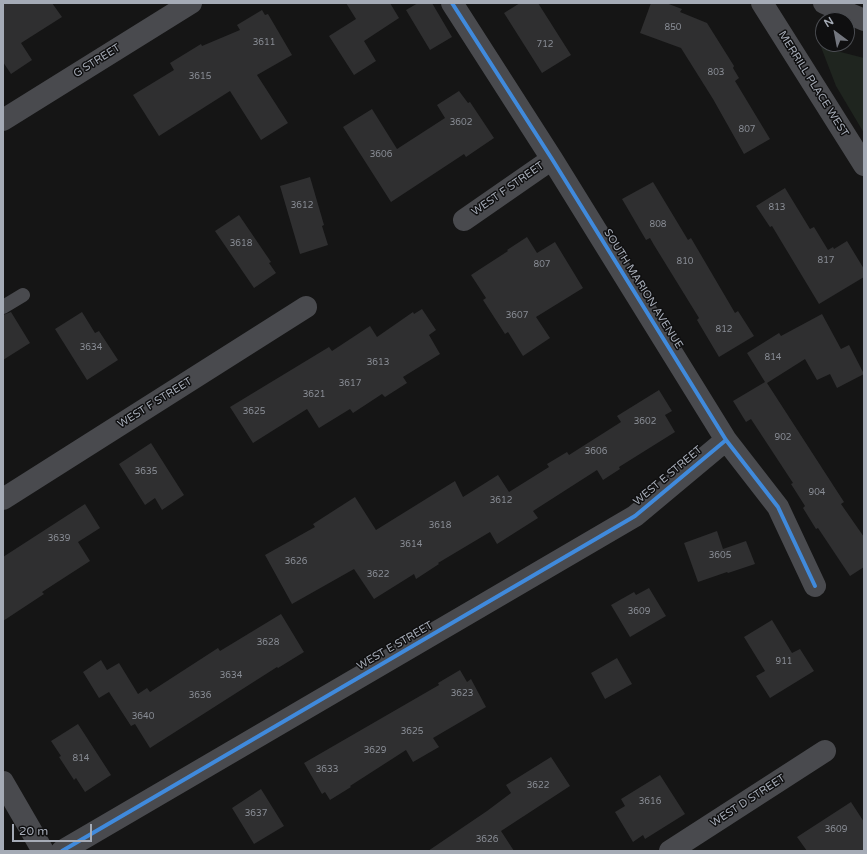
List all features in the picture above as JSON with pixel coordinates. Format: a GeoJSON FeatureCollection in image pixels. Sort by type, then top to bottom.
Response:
{"type":"FeatureCollection","features":[{"type":"Feature","properties":{"kind":"street","name":"G STREET"},"geometry":{"type":"LineString","coordinates":[[3,120],[191,3]]}},
{"type":"Feature","properties":{"kind":"street","name":"SOUTH MARION AVENUE"},"geometry":{"type":"LineString","coordinates":[[452,3],[552,159],[726,440],[778,507],[815,586]]}},
{"type":"Feature","properties":{"kind":"street","name":"MERRILL PLACE WEST"},"geometry":{"type":"LineString","coordinates":[[762,3],[864,165]]}},
{"type":"Feature","properties":{"kind":"street"},"geometry":{"type":"LineString","coordinates":[[824,3],[864,20]]}},
{"type":"Feature","properties":{"kind":"street","name":"WEST F STREET"},"geometry":{"type":"LineString","coordinates":[[464,220],[552,159]]}},
{"type":"Feature","properties":{"kind":"street","name":"WEST F STREET"},"geometry":{"type":"LineString","coordinates":[[3,499],[306,307]]}},
{"type":"Feature","properties":{"kind":"street","name":"WEST E STREET"},"geometry":{"type":"LineString","coordinates":[[62,851],[635,516],[726,440]]}},
{"type":"Feature","properties":{"kind":"street","name":"WEST D STREET"},"geometry":{"type":"LineString","coordinates":[[670,851],[825,751]]}},
{"type":"Feature","properties":{"kind":"street"},"geometry":{"type":"LineString","coordinates":[[3,782],[43,851]]}},
{"type":"Feature","properties":{"kind":"lane"},"geometry":{"type":"LineString","coordinates":[[3,307],[23,295]]}},
{"type":"Feature","properties":{"kind":"shaded area"},"geometry":{"type":"Polygon","coordinates":[[[823,52],[841,52],[864,58],[864,133],[836,86],[823,52]]]}},
{"type":"Feature","properties":{"kind":"building"},"geometry":{"type":"Polygon","coordinates":[[[3,3],[52,3],[62,17],[21,43],[32,60],[11,74],[3,62],[3,3]]]}},
{"type":"Feature","properties":{"kind":"building"},"geometry":{"type":"Polygon","coordinates":[[[346,3],[390,3],[399,18],[364,41],[376,61],[354,75],[329,36],[356,19],[346,3]]]}},
{"type":"Feature","properties":{"kind":"building"},"geometry":{"type":"Polygon","coordinates":[[[418,3],[432,3],[452,37],[430,50],[406,10],[418,3]]]}},
{"type":"Feature","properties":{"kind":"building"},"geometry":{"type":"Polygon","coordinates":[[[520,3],[538,3],[571,55],[542,73],[504,13],[520,3]]]}},
{"type":"Feature","properties":{"kind":"building"},"geometry":{"type":"Polygon","coordinates":[[[651,3],[666,3],[682,9],[680,12],[707,23],[734,66],[733,68],[739,78],[735,81],[770,139],[744,154],[713,99],[681,48],[640,33],[651,3]]]}},
{"type":"Feature","properties":{"kind":"building"},"geometry":{"type":"Polygon","coordinates":[[[262,10],[265,15],[268,14],[292,55],[257,75],[288,123],[261,140],[230,91],[159,136],[133,95],[174,70],[170,63],[201,44],[202,46],[240,30],[237,25],[262,10]]]}},
{"type":"Feature","properties":{"kind":"building"},"geometry":{"type":"Polygon","coordinates":[[[459,91],[468,103],[470,102],[494,138],[466,157],[464,154],[391,202],[343,127],[372,109],[397,149],[445,118],[437,105],[459,91]]]}},
{"type":"Feature","properties":{"kind":"building"},"geometry":{"type":"Polygon","coordinates":[[[310,177],[324,225],[322,226],[328,245],[300,254],[280,186],[310,177]]]}},
{"type":"Feature","properties":{"kind":"building"},"geometry":{"type":"Polygon","coordinates":[[[653,182],[688,240],[691,238],[735,313],[738,311],[754,336],[719,357],[697,320],[699,318],[650,238],[646,240],[622,199],[653,182]]]}},
{"type":"Feature","properties":{"kind":"building"},"geometry":{"type":"Polygon","coordinates":[[[785,188],[810,229],[814,227],[828,250],[833,247],[834,249],[847,241],[864,269],[864,277],[819,304],[772,226],[770,227],[756,206],[785,188]]]}},
{"type":"Feature","properties":{"kind":"building"},"geometry":{"type":"Polygon","coordinates":[[[239,215],[271,262],[269,263],[276,273],[254,288],[215,231],[239,215]]]}},
{"type":"Feature","properties":{"kind":"building"},"geometry":{"type":"Polygon","coordinates":[[[527,237],[537,253],[555,242],[583,288],[536,317],[550,338],[523,356],[508,332],[505,334],[483,300],[486,298],[471,275],[527,237]]]}},
{"type":"Feature","properties":{"kind":"building"},"geometry":{"type":"Polygon","coordinates":[[[422,309],[436,330],[429,335],[440,354],[403,377],[407,383],[385,397],[382,394],[353,413],[350,409],[319,428],[307,409],[253,443],[230,407],[329,347],[332,351],[370,326],[377,337],[413,312],[414,314],[422,309]]]}},
{"type":"Feature","properties":{"kind":"building"},"geometry":{"type":"Polygon","coordinates":[[[11,312],[30,343],[3,360],[3,315],[11,312]]]}},
{"type":"Feature","properties":{"kind":"building"},"geometry":{"type":"Polygon","coordinates":[[[82,312],[95,333],[99,331],[118,360],[87,380],[55,329],[82,312]]]}},
{"type":"Feature","properties":{"kind":"building"},"geometry":{"type":"Polygon","coordinates":[[[822,314],[841,349],[849,345],[864,374],[837,388],[830,374],[817,380],[805,359],[767,383],[844,502],[841,504],[864,537],[864,567],[850,576],[818,528],[816,529],[803,508],[805,506],[791,484],[793,483],[751,419],[746,422],[733,401],[765,382],[747,353],[779,333],[781,336],[822,314]]]}},
{"type":"Feature","properties":{"kind":"building"},"geometry":{"type":"Polygon","coordinates":[[[659,390],[672,411],[665,415],[675,432],[619,467],[620,469],[603,480],[597,470],[533,511],[538,518],[497,544],[490,532],[438,563],[439,564],[416,579],[414,574],[374,599],[354,569],[292,604],[265,555],[315,527],[313,524],[355,497],[376,530],[455,481],[463,497],[498,475],[509,492],[549,467],[547,464],[567,452],[569,455],[621,422],[617,416],[659,390]]]}},
{"type":"Feature","properties":{"kind":"building"},"geometry":{"type":"Polygon","coordinates":[[[151,443],[184,495],[162,510],[155,498],[145,505],[119,464],[151,443]]]}},
{"type":"Feature","properties":{"kind":"building"},"geometry":{"type":"Polygon","coordinates":[[[85,504],[100,528],[78,542],[90,561],[42,592],[44,594],[3,621],[3,557],[85,504]]]}},
{"type":"Feature","properties":{"kind":"building"},"geometry":{"type":"Polygon","coordinates":[[[717,531],[723,549],[746,541],[755,564],[698,582],[684,543],[717,531]]]}},
{"type":"Feature","properties":{"kind":"building"},"geometry":{"type":"Polygon","coordinates":[[[649,588],[666,616],[630,637],[611,605],[634,592],[636,595],[649,588]]]}},
{"type":"Feature","properties":{"kind":"building"},"geometry":{"type":"Polygon","coordinates":[[[281,614],[304,652],[278,668],[277,667],[150,748],[135,724],[131,726],[109,692],[99,698],[83,672],[101,660],[107,670],[119,663],[138,694],[147,688],[150,692],[218,648],[220,651],[281,614]]]}},
{"type":"Feature","properties":{"kind":"building"},"geometry":{"type":"Polygon","coordinates":[[[772,620],[792,653],[800,649],[814,671],[770,698],[756,676],[765,671],[744,637],[772,620]]]}},
{"type":"Feature","properties":{"kind":"building"},"geometry":{"type":"Polygon","coordinates":[[[617,658],[632,684],[605,699],[591,673],[617,658]]]}},
{"type":"Feature","properties":{"kind":"building"},"geometry":{"type":"Polygon","coordinates":[[[460,670],[467,682],[471,679],[486,707],[433,738],[439,747],[413,762],[406,750],[330,800],[325,792],[322,794],[304,763],[439,685],[438,683],[460,670]]]}},
{"type":"Feature","properties":{"kind":"building"},"geometry":{"type":"Polygon","coordinates":[[[78,724],[111,775],[85,792],[76,778],[74,780],[59,757],[61,756],[51,741],[78,724]]]}},
{"type":"Feature","properties":{"kind":"building"},"geometry":{"type":"Polygon","coordinates":[[[551,757],[570,786],[501,831],[514,851],[428,851],[511,793],[506,785],[551,757]]]}},
{"type":"Feature","properties":{"kind":"building"},"geometry":{"type":"Polygon","coordinates":[[[660,775],[685,814],[645,839],[643,835],[633,842],[615,812],[625,806],[621,799],[660,775]]]}},
{"type":"Feature","properties":{"kind":"building"},"geometry":{"type":"Polygon","coordinates":[[[261,789],[284,826],[254,844],[232,808],[261,789]]]}},
{"type":"Feature","properties":{"kind":"building"},"geometry":{"type":"Polygon","coordinates":[[[851,802],[864,822],[864,851],[807,851],[797,837],[851,802]]]}},
{"type":"Feature","properties":{"kind":"cycle path"},"geometry":{"type":"LineString","coordinates":[[452,3],[552,159],[726,440],[778,507],[815,586]]}},
{"type":"Feature","properties":{"kind":"cycle path"},"geometry":{"type":"LineString","coordinates":[[62,851],[635,516],[726,440]]}}]}
